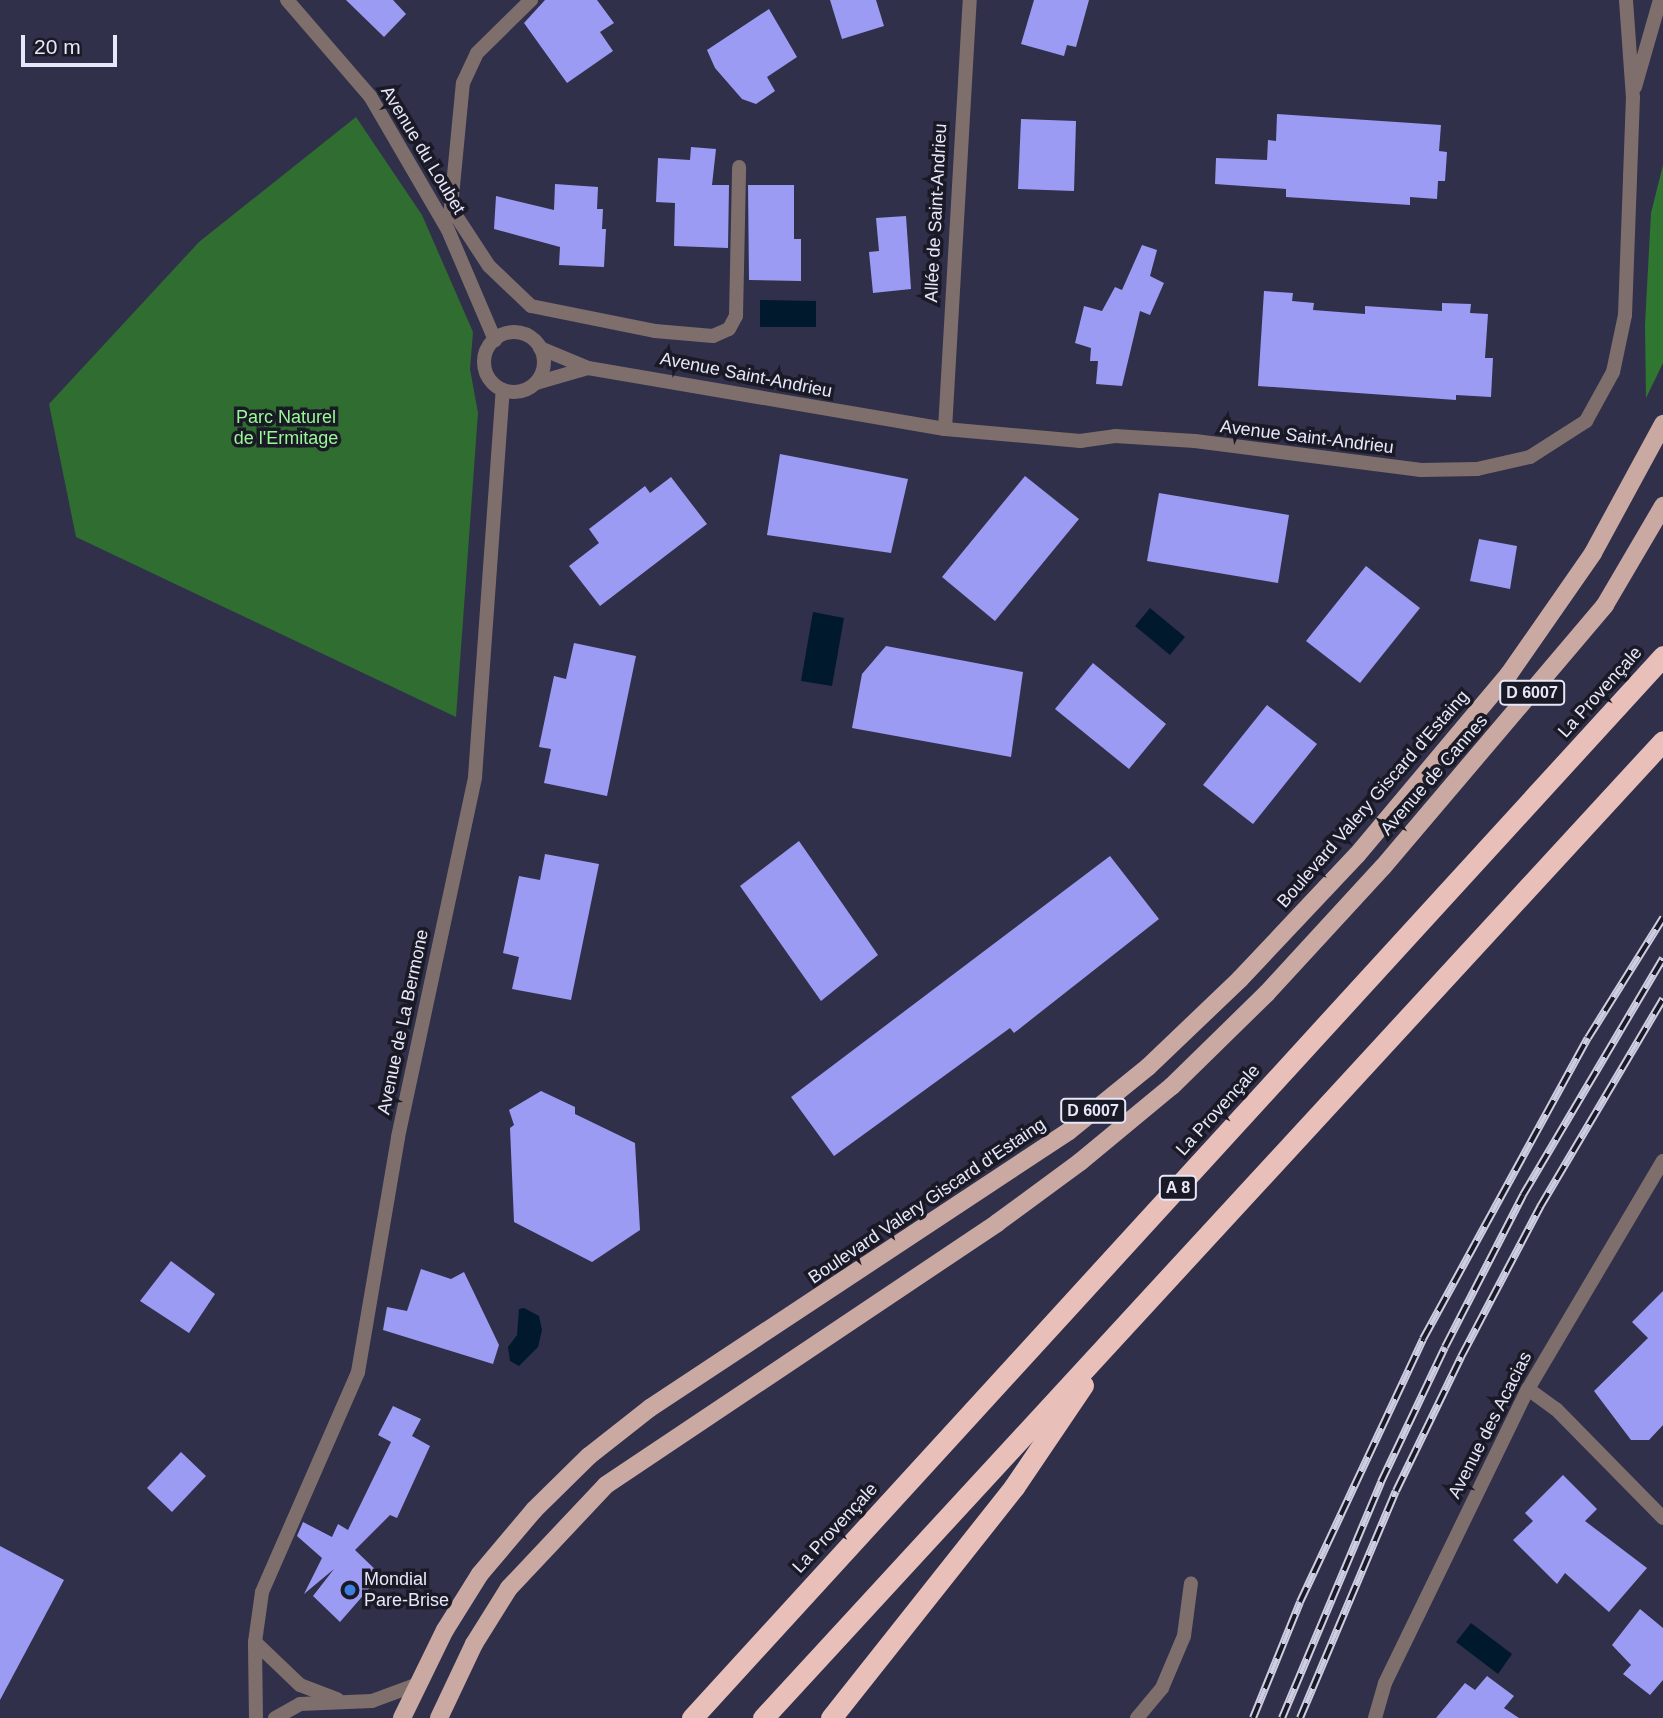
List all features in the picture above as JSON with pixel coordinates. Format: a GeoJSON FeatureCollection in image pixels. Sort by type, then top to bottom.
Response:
{"type":"FeatureCollection","features":[{"type":"Feature","properties":{"kind":"highway","name":"La Provençale"},"geometry":{"type":"LineString","coordinates":[[691,1718],[1663,656]]}},
{"type":"Feature","properties":{"kind":"highway"},"geometry":{"type":"LineString","coordinates":[[762,1718],[1663,741]]}},
{"type":"Feature","properties":{"kind":"highway"},"geometry":{"type":"LineString","coordinates":[[831,1718],[1014,1487],[1124,1326]]}},
{"type":"Feature","properties":{"kind":"main road","name":"Boulevard Valery Giscard d'Estaing"},"geometry":{"type":"LineString","coordinates":[[418,1684],[480,1574],[534,1510],[589,1455],[650,1408],[1069,1130],[1148,1067],[1240,979],[1357,855],[1509,674],[1593,553],[1663,424]]}},
{"type":"Feature","properties":{"kind":"main road","name":"Avenue de Cannes"},"geometry":{"type":"LineString","coordinates":[[439,1718],[474,1644],[509,1588],[606,1485],[986,1231],[1080,1162],[1172,1086],[1268,993],[1382,867],[1605,605],[1663,506]]}},
{"type":"Feature","properties":{"kind":"main road","name":"D 6007"},"geometry":{"type":"LineString","coordinates":[[402,1718],[418,1684]]}},
{"type":"Feature","properties":{"kind":"street","name":"Avenue du Loubet"},"geometry":{"type":"LineString","coordinates":[[287,0],[370,96],[448,230],[495,340]]}},
{"type":"Feature","properties":{"kind":"street"},"geometry":{"type":"LineString","coordinates":[[448,230],[463,83],[477,53],[531,0]]}},
{"type":"Feature","properties":{"kind":"street","name":"Allée de Saint-Andrieu"},"geometry":{"type":"LineString","coordinates":[[945,429],[970,0]]}},
{"type":"Feature","properties":{"kind":"street","name":"Avenue Saint-Andrieu"},"geometry":{"type":"LineString","coordinates":[[540,348],[588,368],[945,429],[1080,441],[1115,436],[1195,441],[1422,470],[1478,469],[1530,457],[1586,421],[1613,372],[1625,315],[1633,98],[1626,0]]}},
{"type":"Feature","properties":{"kind":"street"},"geometry":{"type":"LineString","coordinates":[[1633,98],[1660,0]]}},
{"type":"Feature","properties":{"kind":"street"},"geometry":{"type":"LineString","coordinates":[[451,208],[489,266],[531,306],[655,331],[713,336],[729,329],[736,316],[739,167]]}},
{"type":"Feature","properties":{"kind":"street"},"geometry":{"type":"LineString","coordinates":[[519,333],[540,348],[544,364],[536,383],[522,391],[503,390],[486,372],[485,354],[495,340],[519,333]]}},
{"type":"Feature","properties":{"kind":"street","name":"Avenue Saint-Andrieu"},"geometry":{"type":"LineString","coordinates":[[536,383],[588,368]]}},
{"type":"Feature","properties":{"kind":"street","name":"Avenue de La Bermone"},"geometry":{"type":"LineString","coordinates":[[256,1718],[255,1642],[262,1591],[274,1558],[358,1372],[398,1137],[475,777],[503,390]]}},
{"type":"Feature","properties":{"kind":"street","name":"Avenue des Acacias"},"geometry":{"type":"LineString","coordinates":[[1375,1718],[1385,1683],[1528,1389],[1663,1161]]}},
{"type":"Feature","properties":{"kind":"street"},"geometry":{"type":"LineString","coordinates":[[1528,1389],[1556,1409],[1663,1518]]}},
{"type":"Feature","properties":{"kind":"street"},"geometry":{"type":"LineString","coordinates":[[1137,1718],[1162,1688],[1184,1636],[1191,1583]]}},
{"type":"Feature","properties":{"kind":"street"},"geometry":{"type":"LineString","coordinates":[[255,1642],[300,1685],[341,1700]]}},
{"type":"Feature","properties":{"kind":"street"},"geometry":{"type":"LineString","coordinates":[[275,1718],[300,1704],[341,1700],[372,1701],[418,1684]]}},
{"type":"Feature","properties":{"kind":"green space","name":"Parc Naturel de l'Ermitage"},"geometry":{"type":"Polygon","coordinates":[[[356,117],[422,215],[473,332],[470,369],[478,413],[456,717],[76,537],[49,404],[199,242],[356,117]]]}},
{"type":"Feature","properties":{"kind":"green space"},"geometry":{"type":"Polygon","coordinates":[[[1663,165],[1663,363],[1646,398],[1645,325],[1651,213],[1663,165]]]}},
{"type":"Feature","properties":{"kind":"water"},"geometry":{"type":"Polygon","coordinates":[[[760,300],[816,301],[816,327],[760,327],[760,300]]]}},
{"type":"Feature","properties":{"kind":"water"},"geometry":{"type":"Polygon","coordinates":[[[1150,608],[1185,637],[1170,655],[1135,626],[1150,608]]]}},
{"type":"Feature","properties":{"kind":"water"},"geometry":{"type":"Polygon","coordinates":[[[813,612],[844,618],[832,686],[801,681],[813,612]]]}},
{"type":"Feature","properties":{"kind":"water"},"geometry":{"type":"Polygon","coordinates":[[[524,1308],[539,1316],[542,1330],[538,1347],[519,1366],[510,1361],[508,1347],[517,1335],[519,1309],[524,1308]]]}},
{"type":"Feature","properties":{"kind":"water"},"geometry":{"type":"Polygon","coordinates":[[[1471,1623],[1512,1654],[1498,1674],[1456,1642],[1471,1623]]]}},
{"type":"Feature","properties":{"kind":"building"},"geometry":{"type":"Polygon","coordinates":[[[346,0],[393,0],[406,14],[384,37],[346,0]]]}},
{"type":"Feature","properties":{"kind":"building"},"geometry":{"type":"Polygon","coordinates":[[[545,0],[597,0],[614,23],[600,32],[613,51],[567,83],[524,23],[545,0]]]}},
{"type":"Feature","properties":{"kind":"building"},"geometry":{"type":"Polygon","coordinates":[[[830,0],[876,0],[884,26],[842,39],[830,0]]]}},
{"type":"Feature","properties":{"kind":"building"},"geometry":{"type":"Polygon","coordinates":[[[1034,0],[1089,0],[1076,47],[1067,45],[1064,56],[1021,44],[1034,0]]]}},
{"type":"Feature","properties":{"kind":"building"},"geometry":{"type":"Polygon","coordinates":[[[769,9],[797,57],[767,77],[775,91],[756,104],[742,99],[715,68],[707,50],[769,9]]]}},
{"type":"Feature","properties":{"kind":"building"},"geometry":{"type":"Polygon","coordinates":[[[1277,114],[1441,125],[1439,151],[1447,152],[1445,181],[1438,181],[1437,199],[1410,197],[1410,205],[1286,197],[1286,189],[1215,184],[1216,158],[1267,160],[1268,140],[1276,141],[1277,114]]]}},
{"type":"Feature","properties":{"kind":"building"},"geometry":{"type":"Polygon","coordinates":[[[1021,119],[1076,121],[1074,191],[1018,189],[1021,119]]]}},
{"type":"Feature","properties":{"kind":"building"},"geometry":{"type":"Polygon","coordinates":[[[691,147],[716,149],[712,185],[729,185],[728,248],[674,246],[675,203],[656,202],[658,158],[690,160],[691,147]]]}},
{"type":"Feature","properties":{"kind":"building"},"geometry":{"type":"Polygon","coordinates":[[[555,184],[598,187],[597,209],[603,209],[602,229],[606,229],[604,267],[559,265],[560,247],[494,229],[496,196],[554,210],[555,184]]]}},
{"type":"Feature","properties":{"kind":"building"},"geometry":{"type":"Polygon","coordinates":[[[748,185],[794,185],[794,239],[801,239],[801,281],[749,280],[748,185]]]}},
{"type":"Feature","properties":{"kind":"building"},"geometry":{"type":"Polygon","coordinates":[[[906,216],[911,289],[873,293],[869,252],[879,251],[876,218],[906,216]]]}},
{"type":"Feature","properties":{"kind":"building"},"geometry":{"type":"Polygon","coordinates":[[[1142,245],[1157,250],[1150,276],[1164,283],[1150,315],[1140,311],[1122,386],[1096,384],[1098,361],[1090,361],[1091,348],[1075,343],[1084,306],[1102,311],[1115,287],[1122,290],[1142,245]]]}},
{"type":"Feature","properties":{"kind":"building"},"geometry":{"type":"Polygon","coordinates":[[[1264,291],[1293,293],[1292,301],[1314,303],[1313,310],[1365,314],[1365,306],[1442,311],[1442,303],[1471,304],[1470,313],[1488,314],[1485,358],[1493,358],[1491,397],[1456,395],[1456,400],[1258,386],[1264,291]]]}},
{"type":"Feature","properties":{"kind":"building"},"geometry":{"type":"Polygon","coordinates":[[[780,454],[908,479],[891,553],[767,535],[780,454]]]}},
{"type":"Feature","properties":{"kind":"building"},"geometry":{"type":"Polygon","coordinates":[[[1025,476],[1079,519],[995,621],[942,577],[1025,476]]]}},
{"type":"Feature","properties":{"kind":"building"},"geometry":{"type":"Polygon","coordinates":[[[671,477],[707,524],[600,606],[569,566],[599,543],[589,529],[645,486],[650,493],[671,477]]]}},
{"type":"Feature","properties":{"kind":"building"},"geometry":{"type":"Polygon","coordinates":[[[1159,493],[1289,515],[1278,583],[1147,561],[1159,493]]]}},
{"type":"Feature","properties":{"kind":"building"},"geometry":{"type":"Polygon","coordinates":[[[1479,539],[1517,546],[1510,589],[1470,581],[1479,539]]]}},
{"type":"Feature","properties":{"kind":"building"},"geometry":{"type":"Polygon","coordinates":[[[1366,566],[1420,608],[1360,683],[1306,641],[1366,566]]]}},
{"type":"Feature","properties":{"kind":"building"},"geometry":{"type":"Polygon","coordinates":[[[574,643],[636,656],[607,796],[544,783],[551,749],[539,747],[554,676],[566,679],[574,643]]]}},
{"type":"Feature","properties":{"kind":"building"},"geometry":{"type":"Polygon","coordinates":[[[886,646],[1023,672],[1011,757],[852,728],[862,674],[886,646]]]}},
{"type":"Feature","properties":{"kind":"building"},"geometry":{"type":"Polygon","coordinates":[[[1093,663],[1166,724],[1129,769],[1055,709],[1093,663]]]}},
{"type":"Feature","properties":{"kind":"building"},"geometry":{"type":"Polygon","coordinates":[[[1267,705],[1317,744],[1253,824],[1203,785],[1267,705]]]}},
{"type":"Feature","properties":{"kind":"building"},"geometry":{"type":"Polygon","coordinates":[[[799,841],[878,955],[821,1001],[740,886],[799,841]]]}},
{"type":"Feature","properties":{"kind":"building"},"geometry":{"type":"Polygon","coordinates":[[[545,854],[599,864],[571,1000],[512,989],[519,957],[503,953],[519,876],[540,880],[545,854]]]}},
{"type":"Feature","properties":{"kind":"building"},"geometry":{"type":"Polygon","coordinates":[[[1110,856],[1159,919],[1014,1033],[1010,1028],[834,1156],[791,1097],[1110,856]]]}},
{"type":"Feature","properties":{"kind":"building"},"geometry":{"type":"Polygon","coordinates":[[[541,1091],[575,1107],[575,1114],[635,1143],[640,1230],[592,1262],[514,1222],[510,1128],[514,1125],[509,1110],[541,1091]]]}},
{"type":"Feature","properties":{"kind":"building"},"geometry":{"type":"Polygon","coordinates":[[[171,1261],[215,1294],[189,1333],[140,1301],[171,1261]]]}},
{"type":"Feature","properties":{"kind":"building"},"geometry":{"type":"Polygon","coordinates":[[[421,1269],[451,1279],[464,1272],[499,1345],[493,1364],[383,1330],[387,1307],[407,1311],[421,1269]]]}},
{"type":"Feature","properties":{"kind":"building"},"geometry":{"type":"Polygon","coordinates":[[[1663,1291],[1663,1425],[1649,1440],[1631,1440],[1594,1391],[1648,1338],[1632,1322],[1663,1291]]]}},
{"type":"Feature","properties":{"kind":"building"},"geometry":{"type":"Polygon","coordinates":[[[393,1406],[421,1419],[412,1436],[430,1446],[397,1518],[390,1515],[355,1550],[381,1575],[340,1622],[313,1596],[334,1569],[304,1594],[322,1558],[297,1536],[303,1522],[332,1537],[338,1524],[348,1530],[391,1442],[378,1435],[393,1406]]]}},
{"type":"Feature","properties":{"kind":"building"},"geometry":{"type":"Polygon","coordinates":[[[181,1452],[206,1476],[172,1512],[147,1488],[181,1452]]]}},
{"type":"Feature","properties":{"kind":"building"},"geometry":{"type":"Polygon","coordinates":[[[1563,1475],[1597,1509],[1585,1521],[1647,1568],[1609,1612],[1565,1573],[1557,1584],[1513,1540],[1533,1521],[1525,1513],[1563,1475]]]}},
{"type":"Feature","properties":{"kind":"building"},"geometry":{"type":"Polygon","coordinates":[[[0,1546],[64,1580],[0,1700],[0,1546]]]}},
{"type":"Feature","properties":{"kind":"building"},"geometry":{"type":"Polygon","coordinates":[[[1640,1609],[1663,1628],[1663,1680],[1650,1695],[1623,1674],[1631,1665],[1612,1645],[1640,1609]]]}},
{"type":"Feature","properties":{"kind":"building"},"geometry":{"type":"Polygon","coordinates":[[[1487,1676],[1514,1696],[1504,1708],[1519,1718],[1436,1718],[1465,1683],[1475,1690],[1487,1676]]]}},
{"type":"Feature","properties":{"kind":"railway"},"geometry":{"type":"LineString","coordinates":[[1253,1718],[1300,1602],[1423,1339],[1588,1038],[1663,918]]}},
{"type":"Feature","properties":{"kind":"railway"},"geometry":{"type":"LineString","coordinates":[[1282,1718],[1381,1482],[1445,1347],[1523,1195],[1663,958]]}},
{"type":"Feature","properties":{"kind":"railway"},"geometry":{"type":"LineString","coordinates":[[1300,1718],[1396,1491],[1461,1357],[1540,1207],[1663,999]]}},
{"type":"Feature","properties":{"kind":"place","name":"Mondial Pare-Brise"},"geometry":{"type":"Point","coordinates":[350,1590]}}]}
